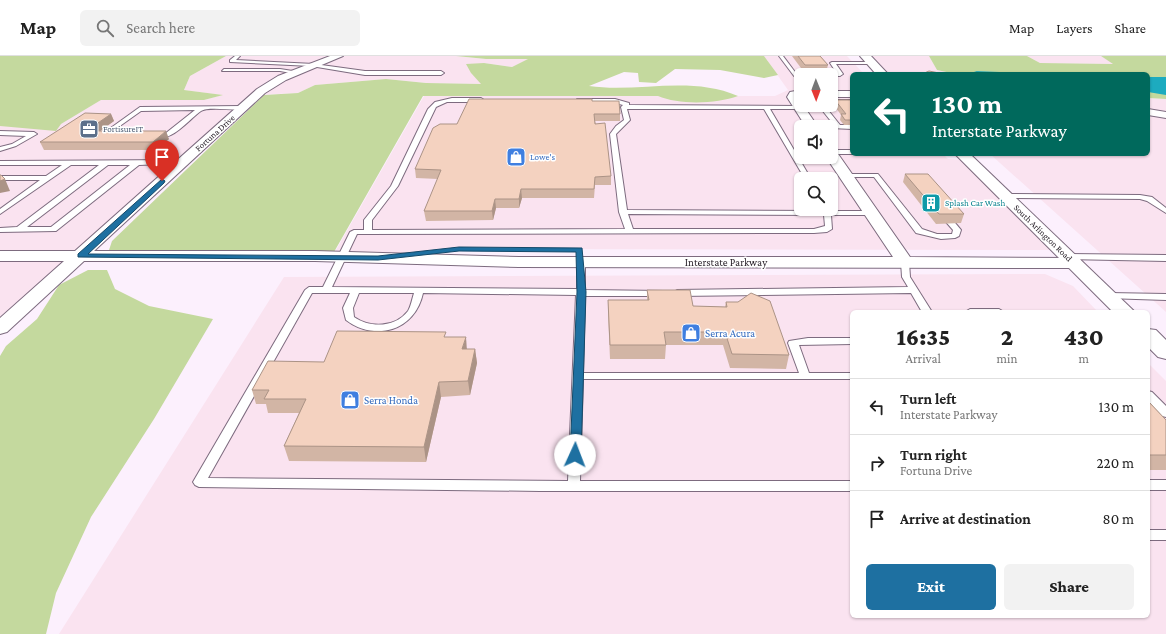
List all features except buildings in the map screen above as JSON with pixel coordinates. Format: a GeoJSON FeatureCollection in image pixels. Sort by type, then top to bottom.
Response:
{"type":"FeatureCollection","features":[{"type":"Feature","properties":{"kind":"main road"},"geometry":{"type":"LineString","coordinates":[[868,60],[880,72]]}},
{"type":"Feature","properties":{"kind":"main road","name":"South Arlington Road"},"geometry":{"type":"LineString","coordinates":[[964,156],[1123,310]]}},
{"type":"Feature","properties":{"kind":"main road"},"geometry":{"type":"LineString","coordinates":[[1150,337],[1166,352]]}},
{"type":"Feature","properties":{"kind":"street","name":"Fortuna Drive"},"geometry":{"type":"LineString","coordinates":[[0,328],[81,256],[242,108],[273,83],[296,72],[338,56]]}},
{"type":"Feature","properties":{"kind":"street"},"geometry":{"type":"LineString","coordinates":[[838,94],[850,94]]}},
{"type":"Feature","properties":{"kind":"street"},"geometry":{"type":"LineString","coordinates":[[1150,112],[1166,115]]}},
{"type":"Feature","properties":{"kind":"street"},"geometry":{"type":"LineString","coordinates":[[838,164],[900,256]]}},
{"type":"Feature","properties":{"kind":"street","name":"Interstate Parkway"},"geometry":{"type":"LineString","coordinates":[[0,256],[342,257],[452,262],[580,256],[1068,257]]}},
{"type":"Feature","properties":{"kind":"lane"},"geometry":{"type":"LineString","coordinates":[[238,56],[232,61],[314,65],[365,73],[441,73]]}},
{"type":"Feature","properties":{"kind":"lane"},"geometry":{"type":"LineString","coordinates":[[274,63],[280,56]]}},
{"type":"Feature","properties":{"kind":"lane"},"geometry":{"type":"LineString","coordinates":[[781,57],[794,74],[840,74],[830,61],[868,60]]}},
{"type":"Feature","properties":{"kind":"lane"},"geometry":{"type":"LineString","coordinates":[[224,70],[280,70],[296,72]]}},
{"type":"Feature","properties":{"kind":"lane"},"geometry":{"type":"LineString","coordinates":[[368,232],[368,220],[394,186],[428,112],[434,105],[437,103],[462,100],[485,100]]}},
{"type":"Feature","properties":{"kind":"lane"},"geometry":{"type":"LineString","coordinates":[[569,100],[614,100],[627,104],[624,107],[627,120],[618,127],[613,134],[623,212],[629,230]]}},
{"type":"Feature","properties":{"kind":"lane"},"geometry":{"type":"LineString","coordinates":[[838,102],[850,102]]}},
{"type":"Feature","properties":{"kind":"lane"},"geometry":{"type":"LineString","coordinates":[[624,107],[794,107]]}},
{"type":"Feature","properties":{"kind":"lane"},"geometry":{"type":"LineString","coordinates":[[766,107],[804,172]]}},
{"type":"Feature","properties":{"kind":"lane"},"geometry":{"type":"LineString","coordinates":[[120,135],[104,135],[140,109],[242,108]]}},
{"type":"Feature","properties":{"kind":"lane"},"geometry":{"type":"LineString","coordinates":[[144,135],[168,135],[200,109]]}},
{"type":"Feature","properties":{"kind":"lane"},"geometry":{"type":"LineString","coordinates":[[826,112],[833,120]]}},
{"type":"Feature","properties":{"kind":"lane"},"geometry":{"type":"LineString","coordinates":[[838,127],[850,127]]}},
{"type":"Feature","properties":{"kind":"lane"},"geometry":{"type":"LineString","coordinates":[[0,133],[34,134],[14,145],[0,149]]}},
{"type":"Feature","properties":{"kind":"lane"},"geometry":{"type":"LineString","coordinates":[[0,138],[22,133]]}},
{"type":"Feature","properties":{"kind":"lane"},"geometry":{"type":"LineString","coordinates":[[838,153],[850,152]]}},
{"type":"Feature","properties":{"kind":"lane"},"geometry":{"type":"LineString","coordinates":[[0,163],[183,162]]}},
{"type":"Feature","properties":{"kind":"lane"},"geometry":{"type":"LineString","coordinates":[[0,212],[69,163]]}},
{"type":"Feature","properties":{"kind":"lane"},"geometry":{"type":"LineString","coordinates":[[18,230],[106,163]]}},
{"type":"Feature","properties":{"kind":"lane"},"geometry":{"type":"LineString","coordinates":[[0,230],[49,230],[56,228],[138,163]]}},
{"type":"Feature","properties":{"kind":"lane"},"geometry":{"type":"LineString","coordinates":[[845,175],[876,175],[920,231],[930,236],[945,238],[955,236],[957,230],[936,205]]}},
{"type":"Feature","properties":{"kind":"lane"},"geometry":{"type":"LineString","coordinates":[[0,178],[48,178]]}},
{"type":"Feature","properties":{"kind":"lane"},"geometry":{"type":"LineString","coordinates":[[1004,196],[1140,197],[1149,199],[1166,211]]}},
{"type":"Feature","properties":{"kind":"lane"},"geometry":{"type":"LineString","coordinates":[[623,212],[794,211]]}},
{"type":"Feature","properties":{"kind":"lane"},"geometry":{"type":"LineString","coordinates":[[838,212],[871,213]]}},
{"type":"Feature","properties":{"kind":"lane"},"geometry":{"type":"LineString","coordinates":[[326,290],[354,232],[824,230],[829,227],[827,216]]}},
{"type":"Feature","properties":{"kind":"lane"},"geometry":{"type":"LineString","coordinates":[[574,486],[581,292],[580,256]]}},
{"type":"Feature","properties":{"kind":"lane"},"geometry":{"type":"LineString","coordinates":[[900,256],[906,277],[926,310]]}},
{"type":"Feature","properties":{"kind":"lane"},"geometry":{"type":"LineString","coordinates":[[1068,257],[1166,258]]}},
{"type":"Feature","properties":{"kind":"lane"},"geometry":{"type":"LineString","coordinates":[[850,488],[199,482],[309,290],[562,291],[601,294],[913,290]]}},
{"type":"Feature","properties":{"kind":"lane"},"geometry":{"type":"LineString","coordinates":[[356,290],[348,308],[350,318],[363,327],[378,328],[394,325],[404,319],[414,309],[420,290]]}},
{"type":"Feature","properties":{"kind":"lane"},"geometry":{"type":"LineString","coordinates":[[1108,296],[1166,297]]}},
{"type":"Feature","properties":{"kind":"lane"},"geometry":{"type":"LineString","coordinates":[[805,376],[793,343],[808,340],[850,341]]}},
{"type":"Feature","properties":{"kind":"lane"},"geometry":{"type":"LineString","coordinates":[[578,376],[850,376]]}},
{"type":"Feature","properties":{"kind":"lane"},"geometry":{"type":"LineString","coordinates":[[1150,396],[1166,413]]}},
{"type":"Feature","properties":{"kind":"lane"},"geometry":{"type":"LineString","coordinates":[[1150,485],[1166,485]]}},
{"type":"Feature","properties":{"kind":"lane"},"geometry":{"type":"LineString","coordinates":[[1150,535],[1166,535]]}},
{"type":"Feature","properties":{"kind":"shaded area"},"geometry":{"type":"Polygon","coordinates":[[[226,56],[456,56],[486,59],[529,59],[512,67],[484,63],[471,73],[482,84],[426,83],[386,79],[315,85],[298,93],[257,95],[0,328],[0,126],[61,124],[101,100],[204,100],[222,95],[184,90],[190,76],[226,56]]]}},
{"type":"Feature","properties":{"kind":"shaded area"},"geometry":{"type":"Polygon","coordinates":[[[764,56],[847,56],[862,72],[850,72],[850,156],[945,156],[948,159],[968,160],[1060,250],[459,249],[378,258],[332,257],[424,96],[775,96],[788,90],[764,56]]]}},
{"type":"Feature","properties":{"kind":"shaded area"},"geometry":{"type":"Polygon","coordinates":[[[865,56],[929,56],[937,70],[946,72],[880,72],[865,56]]]}},
{"type":"Feature","properties":{"kind":"shaded area"},"geometry":{"type":"Polygon","coordinates":[[[1027,56],[1101,56],[1114,64],[1040,63],[1027,56]]]}},
{"type":"Feature","properties":{"kind":"shaded area"},"geometry":{"type":"Polygon","coordinates":[[[1150,98],[1166,99],[1166,312],[992,156],[1150,156],[1150,98]]]}},
{"type":"Feature","properties":{"kind":"shaded area"},"geometry":{"type":"Polygon","coordinates":[[[1045,274],[1073,286],[1096,310],[850,310],[850,618],[1150,618],[1150,365],[1166,381],[1166,634],[59,634],[284,277],[1045,274]]]}},
{"type":"Feature","properties":{"kind":"green space"},"geometry":{"type":"Polygon","coordinates":[[[0,56],[226,56],[190,76],[184,90],[223,95],[204,100],[101,100],[61,124],[56,131],[0,126],[0,56]]]}},
{"type":"Feature","properties":{"kind":"green space"},"geometry":{"type":"Polygon","coordinates":[[[456,56],[764,56],[778,75],[764,78],[720,70],[675,69],[656,83],[639,82],[638,73],[624,72],[589,86],[626,88],[683,85],[720,90],[738,96],[709,102],[676,101],[658,96],[423,96],[334,252],[129,252],[109,250],[112,241],[264,95],[298,93],[315,85],[386,79],[426,83],[481,84],[471,73],[466,64],[484,63],[512,67],[528,59],[486,59],[456,56]]]}},
{"type":"Feature","properties":{"kind":"green space"},"geometry":{"type":"Polygon","coordinates":[[[929,56],[1027,56],[1040,63],[1113,64],[1101,56],[1166,56],[1166,99],[1150,98],[1150,72],[946,72],[937,70],[929,56]]]}},
{"type":"Feature","properties":{"kind":"green space"},"geometry":{"type":"Polygon","coordinates":[[[88,270],[107,270],[115,289],[149,306],[213,319],[154,419],[91,517],[56,593],[46,634],[0,634],[0,356],[6,346],[37,319],[59,285],[88,270]]]}},
{"type":"Feature","properties":{"kind":"water"},"geometry":{"type":"Polygon","coordinates":[[[974,71],[1000,72],[977,72],[974,71]]]}},
{"type":"Feature","properties":{"kind":"water"},"geometry":{"type":"Polygon","coordinates":[[[1150,77],[1166,77],[1166,95],[1150,92],[1150,77]]]}},
{"type":"Feature","properties":{"kind":"place","name":"FortisureIT"},"geometry":{"type":"Point","coordinates":[89,129]}},
{"type":"Feature","properties":{"kind":"place","name":"Lowe's"},"geometry":{"type":"Point","coordinates":[516,157]}},
{"type":"Feature","properties":{"kind":"place","name":"Splash Car Wash"},"geometry":{"type":"Point","coordinates":[931,203]}},
{"type":"Feature","properties":{"kind":"place","name":"Serra Acura"},"geometry":{"type":"Point","coordinates":[691,333]}},
{"type":"Feature","properties":{"kind":"place","name":"Serra Honda"},"geometry":{"type":"Point","coordinates":[350,400]}},
{"type":"Feature","properties":{"kind":"route"},"geometry":{"type":"LineString","coordinates":[[162,181],[81,256],[315,256],[378,258],[459,249],[579,249],[581,262],[581,292],[575,455]]}}]}
